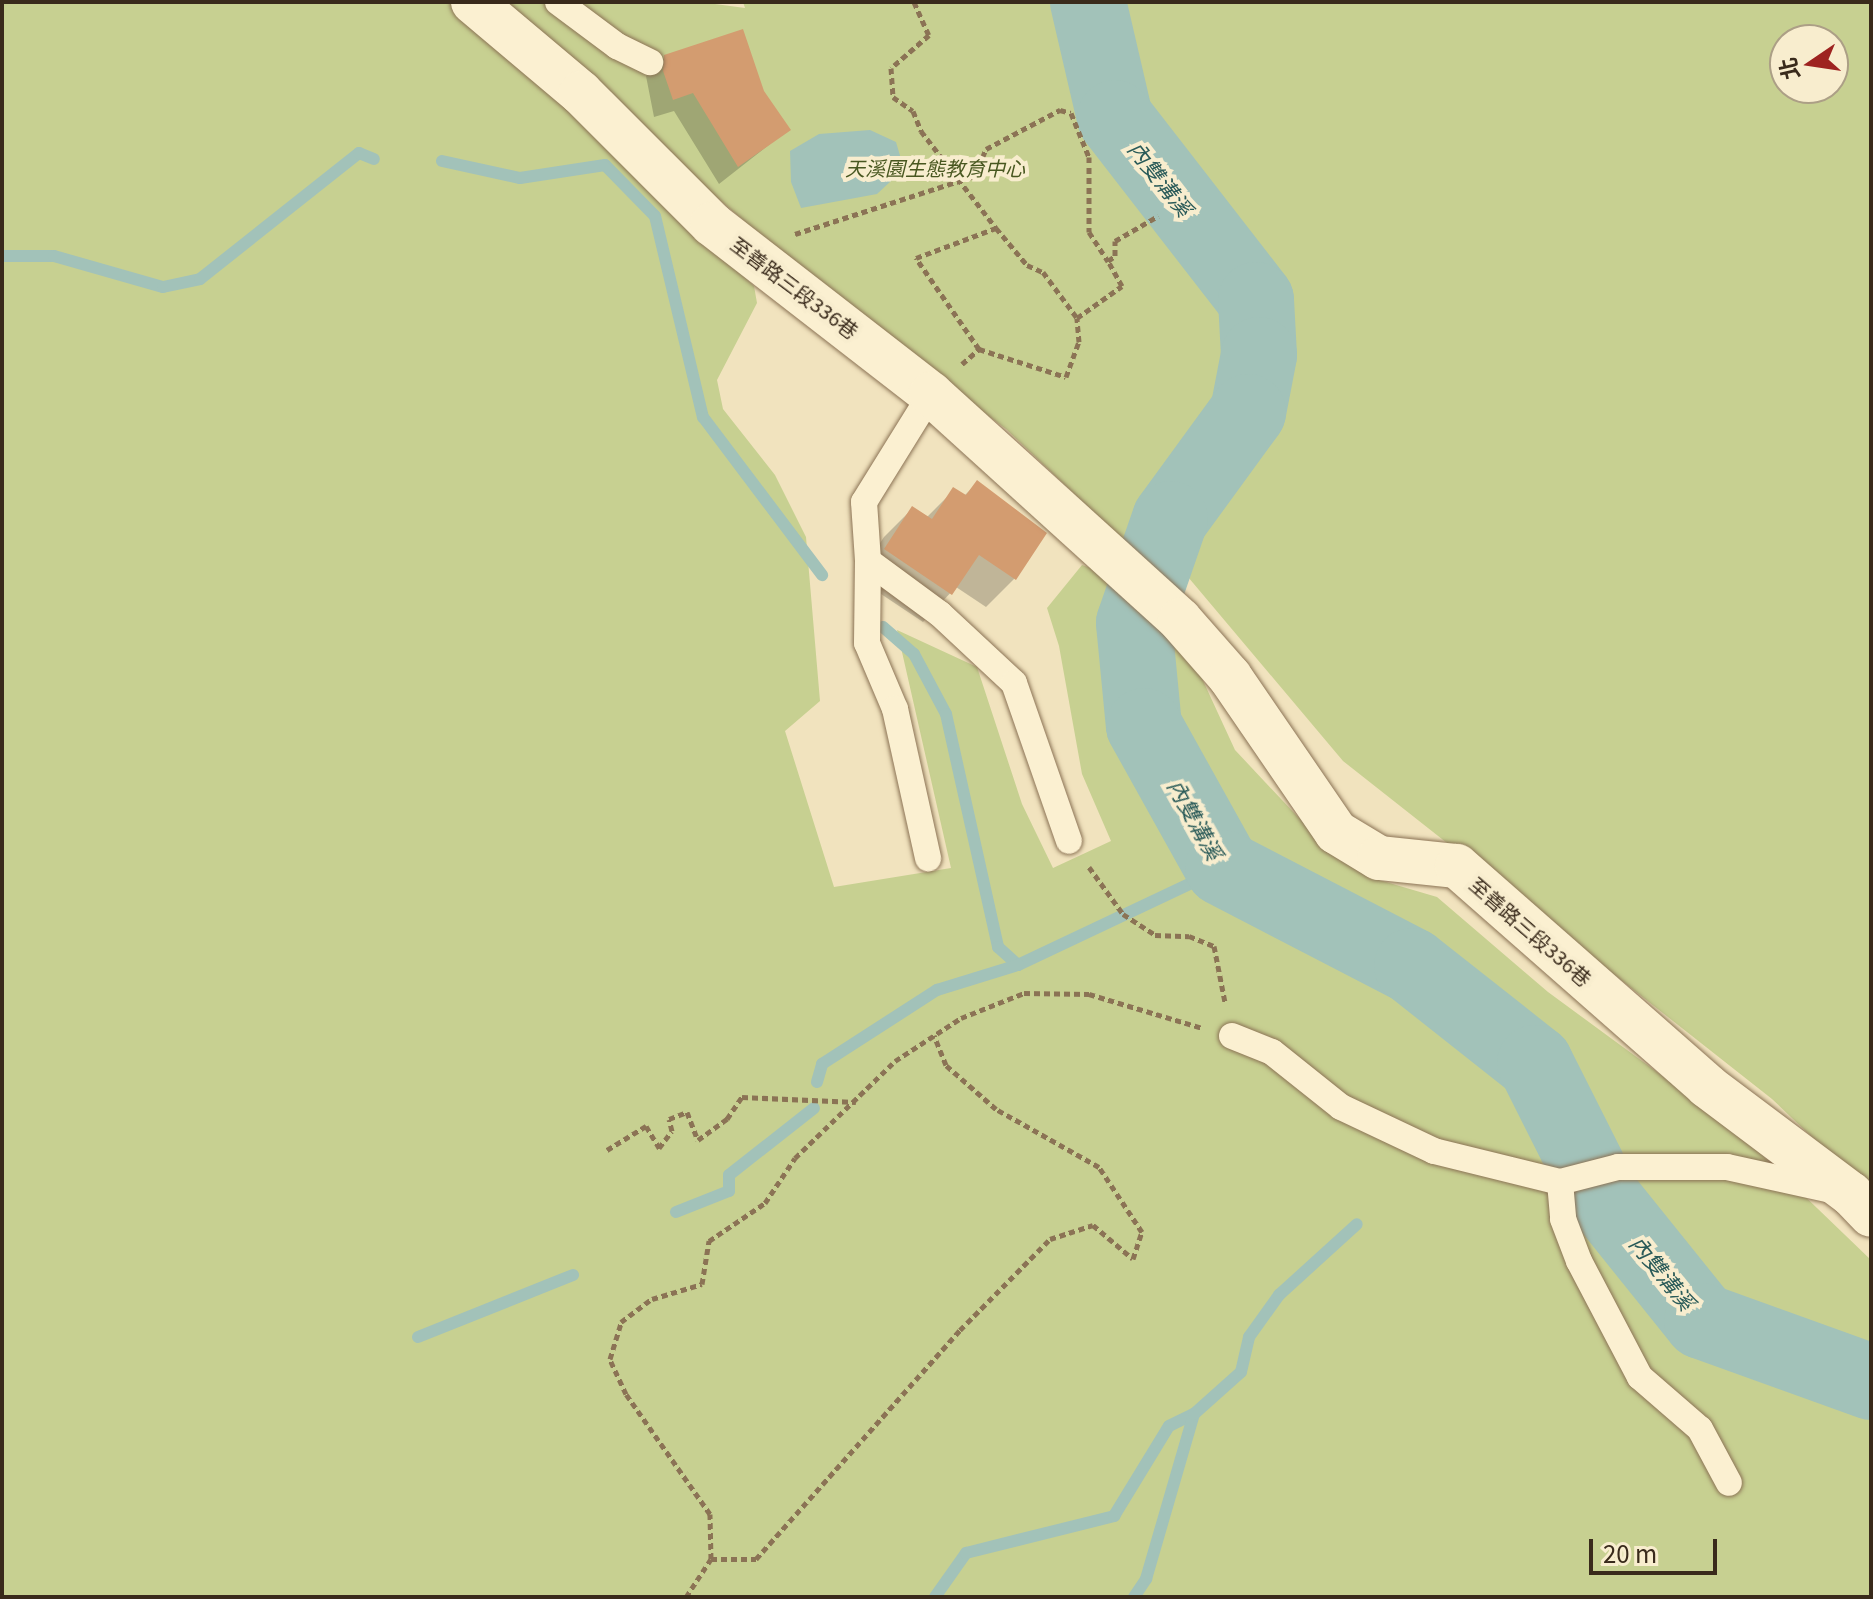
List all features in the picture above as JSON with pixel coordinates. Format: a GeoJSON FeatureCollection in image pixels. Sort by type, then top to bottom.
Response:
{"type":"FeatureCollection","features":[{"type":"Feature","properties":{"kind":"street","name":"至善路三段336巷"},"geometry":{"type":"LineString","coordinates":[[473,2],[581,93],[712,224],[931,394],[1180,620],[1230,677],[1336,832],[1379,858],[1457,866],[1707,1086],[1861,1204]]}},
{"type":"Feature","properties":{"kind":"lane"},"geometry":{"type":"LineString","coordinates":[[558,2],[617,46],[650,62]]}},
{"type":"Feature","properties":{"kind":"lane"},"geometry":{"type":"LineString","coordinates":[[928,858],[895,709],[867,643],[868,561],[864,502],[931,394]]}},
{"type":"Feature","properties":{"kind":"lane"},"geometry":{"type":"LineString","coordinates":[[868,561],[940,614],[1014,683],[1069,841]]}},
{"type":"Feature","properties":{"kind":"lane"},"geometry":{"type":"LineString","coordinates":[[1232,1036],[1272,1052],[1341,1107],[1434,1151],[1560,1182],[1618,1167],[1727,1167],[1861,1204]]}},
{"type":"Feature","properties":{"kind":"lane"},"geometry":{"type":"LineString","coordinates":[[1560,1182],[1563,1219],[1579,1261],[1640,1377],[1700,1429],[1729,1483]]}},
{"type":"Feature","properties":{"kind":"path"},"geometry":{"type":"LineString","coordinates":[[914,2],[929,35],[891,68],[893,97],[913,111],[921,131],[962,179],[996,228],[1027,265],[1043,272],[1077,318],[1079,342],[1066,377],[979,349],[916,258],[996,228]]}},
{"type":"Feature","properties":{"kind":"path"},"geometry":{"type":"LineString","coordinates":[[794,234],[975,176],[986,149],[1060,110],[1071,113],[1089,157],[1089,232],[1122,286],[1077,318]]}},
{"type":"Feature","properties":{"kind":"path"},"geometry":{"type":"LineString","coordinates":[[1108,261],[1115,256],[1115,241],[1158,216]]}},
{"type":"Feature","properties":{"kind":"path"},"geometry":{"type":"LineString","coordinates":[[931,394],[979,349]]}},
{"type":"Feature","properties":{"kind":"path"},"geometry":{"type":"LineString","coordinates":[[686,1597],[711,1559],[710,1514],[626,1394],[610,1359],[621,1322],[652,1299],[702,1284],[709,1241],[765,1203],[795,1158],[857,1102],[895,1061],[961,1018],[1024,993],[1089,994],[1232,1036],[1214,946],[1189,936],[1155,935],[1123,914],[1069,841]]}},
{"type":"Feature","properties":{"kind":"path"},"geometry":{"type":"LineString","coordinates":[[711,1559],[756,1559],[960,1330],[1050,1239],[1093,1225],[1133,1259],[1142,1232],[1099,1167],[996,1109],[946,1065],[934,1035]]}},
{"type":"Feature","properties":{"kind":"path"},"geometry":{"type":"LineString","coordinates":[[607,1150],[646,1126],[659,1148],[672,1131],[669,1119],[687,1112],[698,1140],[727,1119],[742,1097],[857,1102]]}},
{"type":"Feature","properties":{"kind":"green space"},"geometry":{"type":"Polygon","coordinates":[[[2,2],[454,2],[754,286],[757,303],[717,380],[723,409],[775,475],[806,537],[820,701],[785,731],[834,887],[951,868],[897,630],[977,667],[1022,804],[1053,868],[1111,841],[1082,774],[1059,646],[1047,608],[1082,565],[1111,575],[1187,646],[1235,750],[1297,816],[1369,877],[1437,897],[1548,992],[1736,1130],[1871,1260],[1871,1597],[2,1597],[2,2]]]}},
{"type":"Feature","properties":{"kind":"green space","name":"天溪園生態教育中心"},"geometry":{"type":"Polygon","coordinates":[[[491,2],[700,2],[745,8],[743,2],[1871,2],[1871,1193],[1772,1099],[1343,761],[1151,533],[1146,562],[1006,429],[855,317],[491,2]]]}},
{"type":"Feature","properties":{"kind":"water"},"geometry":{"type":"Polygon","coordinates":[[[870,130],[896,142],[904,169],[877,194],[801,208],[791,182],[790,151],[819,134],[870,130]]]}},
{"type":"Feature","properties":{"kind":"building"},"geometry":{"type":"Polygon","coordinates":[[[743,29],[764,91],[791,130],[738,167],[693,93],[673,100],[663,71],[664,55],[743,29]]]}},
{"type":"Feature","properties":{"kind":"building"},"geometry":{"type":"Polygon","coordinates":[[[977,480],[1047,533],[1016,580],[979,555],[952,595],[884,549],[912,506],[932,519],[953,487],[966,495],[977,480]]]}},
{"type":"Feature","properties":{"kind":"waterway","name":"內雙溝溪"},"geometry":{"type":"LineString","coordinates":[[1088,2],[1115,118],[1256,300],[1259,355],[1248,412],[1170,519],[1134,623],[1144,726],[1223,868],[1412,966],[1535,1063],[1603,1198],[1702,1321],[1871,1382]]}},
{"type":"Feature","properties":{"kind":"waterway"},"geometry":{"type":"LineString","coordinates":[[2,256],[54,256],[163,287],[200,279],[359,153],[374,159]]}},
{"type":"Feature","properties":{"kind":"waterway"},"geometry":{"type":"LineString","coordinates":[[442,161],[520,178],[605,165],[655,216],[703,417],[822,575]]}},
{"type":"Feature","properties":{"kind":"waterway"},"geometry":{"type":"LineString","coordinates":[[883,627],[914,654],[946,714],[998,947],[1018,965],[1223,868]]}},
{"type":"Feature","properties":{"kind":"waterway"},"geometry":{"type":"LineString","coordinates":[[817,1082],[822,1064],[937,990],[1018,965]]}},
{"type":"Feature","properties":{"kind":"waterway"},"geometry":{"type":"LineString","coordinates":[[676,1212],[729,1191],[729,1175],[814,1108]]}},
{"type":"Feature","properties":{"kind":"waterway"},"geometry":{"type":"LineString","coordinates":[[1583,1202],[1603,1198]]}},
{"type":"Feature","properties":{"kind":"waterway"},"geometry":{"type":"LineString","coordinates":[[1134,1597],[1146,1579],[1194,1414],[1241,1372],[1249,1337],[1279,1295],[1357,1224]]}},
{"type":"Feature","properties":{"kind":"waterway"},"geometry":{"type":"LineString","coordinates":[[418,1337],[573,1275]]}},
{"type":"Feature","properties":{"kind":"waterway"},"geometry":{"type":"LineString","coordinates":[[935,1597],[966,1553],[1114,1516],[1169,1426],[1194,1414]]}}]}
